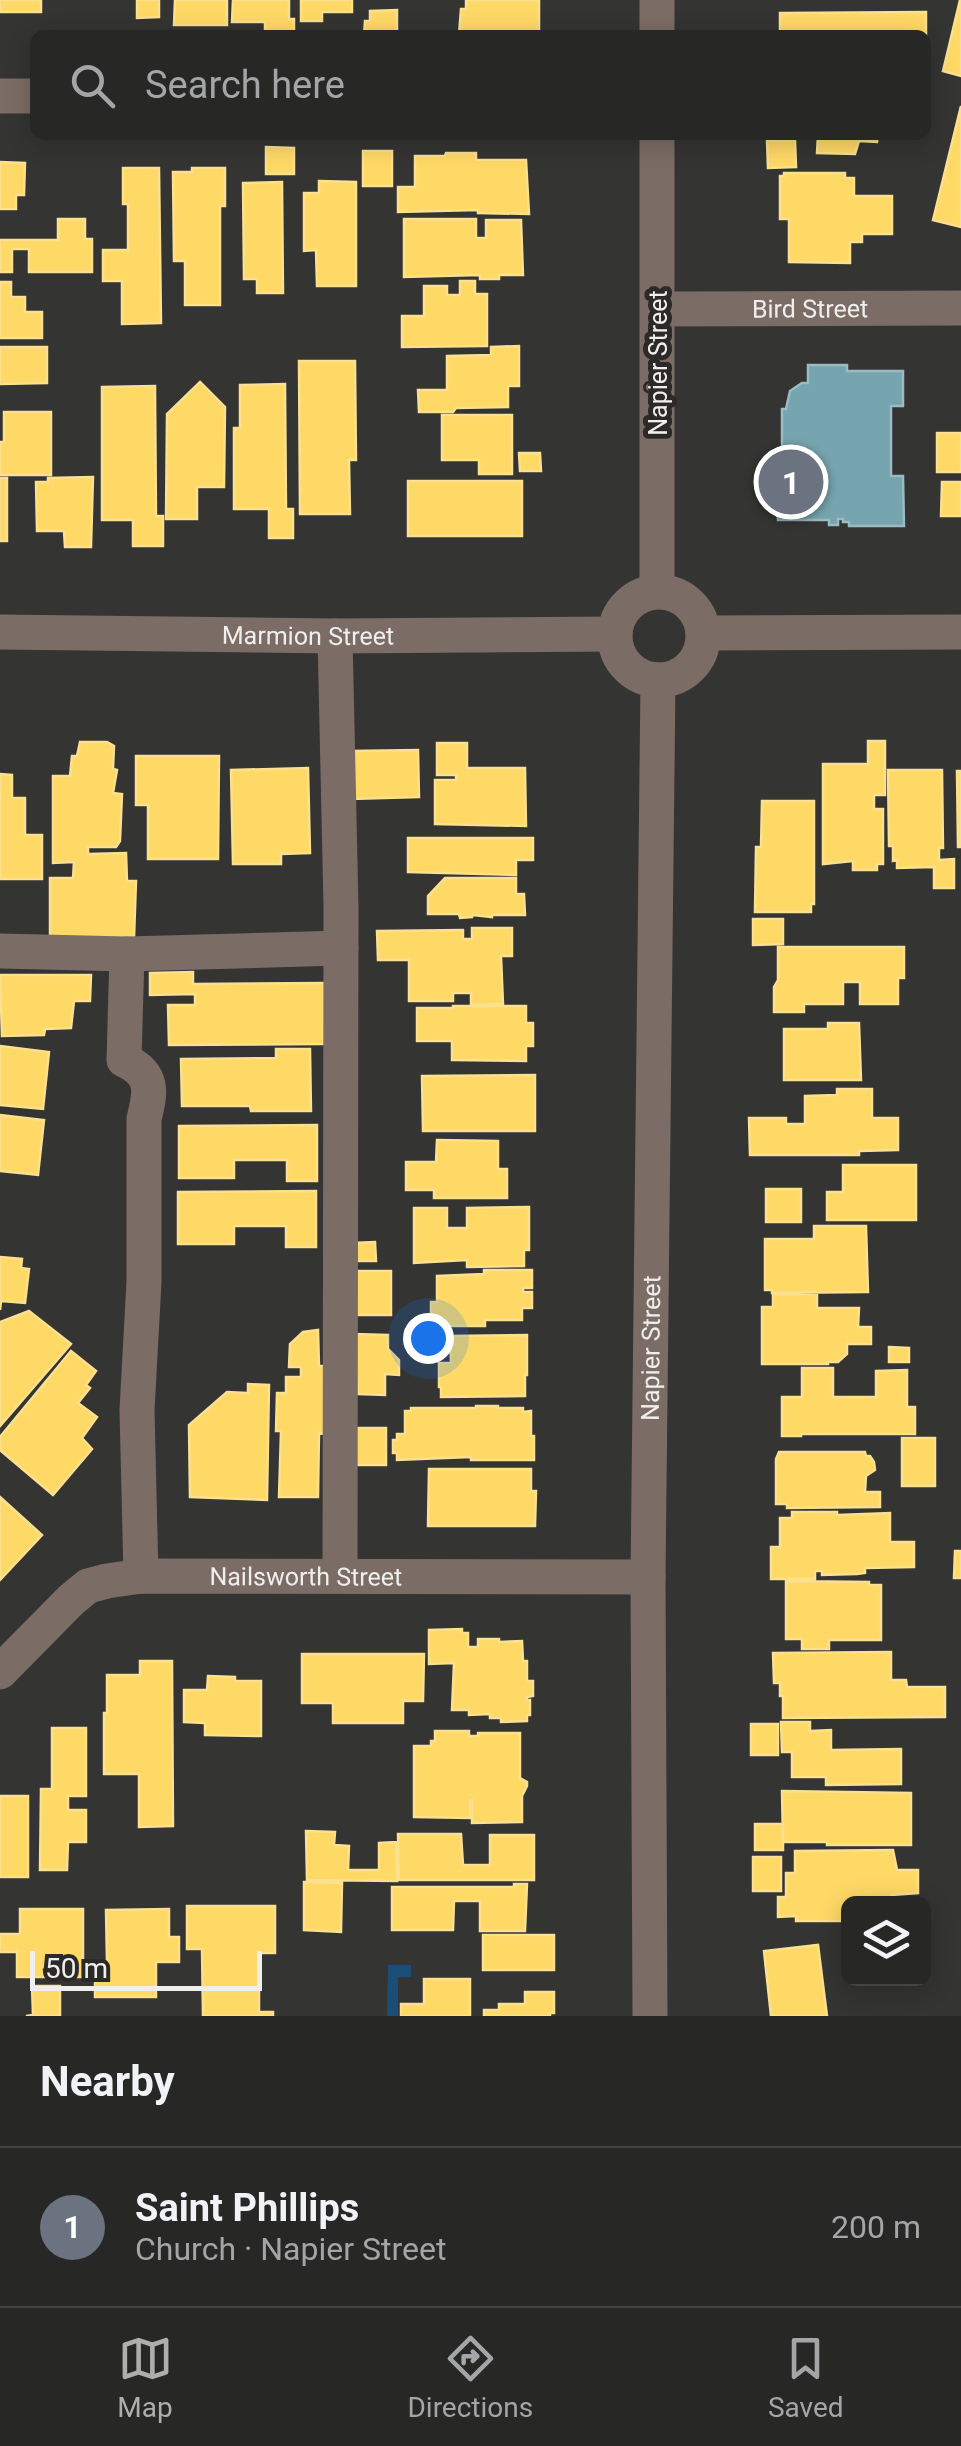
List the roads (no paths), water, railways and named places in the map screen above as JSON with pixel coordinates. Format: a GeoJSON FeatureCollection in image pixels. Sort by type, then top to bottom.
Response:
{"type":"FeatureCollection","features":[{"type":"Feature","properties":{"kind":"street"},"geometry":{"type":"LineString","coordinates":[[657,0],[657,30]]}},
{"type":"Feature","properties":{"kind":"street"},"geometry":{"type":"LineString","coordinates":[[0,96],[30,96]]}},
{"type":"Feature","properties":{"kind":"street","name":"Napier Street"},"geometry":{"type":"LineString","coordinates":[[657,591],[658,140]]}},
{"type":"Feature","properties":{"kind":"street","name":"Bird Street"},"geometry":{"type":"LineString","coordinates":[[658,309],[961,308]]}},
{"type":"Feature","properties":{"kind":"street"},"geometry":{"type":"LineString","coordinates":[[657,591],[682,598],[703,622],[700,654],[692,665],[682,674],[658,680],[644,677],[622,660],[615,634],[618,621],[633,600],[657,591]]}},
{"type":"Feature","properties":{"kind":"street","name":"Marmion Street"},"geometry":{"type":"LineString","coordinates":[[0,632],[615,634]]}},
{"type":"Feature","properties":{"kind":"street"},"geometry":{"type":"LineString","coordinates":[[703,633],[961,632]]}},
{"type":"Feature","properties":{"kind":"street"},"geometry":{"type":"LineString","coordinates":[[335,636],[342,948],[340,1574]]}},
{"type":"Feature","properties":{"kind":"street","name":"Napier Street"},"geometry":{"type":"LineString","coordinates":[[650,2016],[648,1577],[658,680]]}},
{"type":"Feature","properties":{"kind":"street"},"geometry":{"type":"LineString","coordinates":[[0,951],[128,954],[342,948]]}},
{"type":"Feature","properties":{"kind":"street"},"geometry":{"type":"LineString","coordinates":[[128,954],[124,1060],[139,1067],[149,1083],[144,1119],[144,1282],[137,1410],[141,1576]]}},
{"type":"Feature","properties":{"kind":"street","name":"Nailsworth Street"},"geometry":{"type":"LineString","coordinates":[[0,1672],[88,1586],[141,1576],[648,1577]]}},
{"type":"Feature","properties":{"kind":"water"},"geometry":{"type":"Polygon","coordinates":[[[388,1965],[411,1965],[411,1977],[398,1977],[398,2016],[387,2016],[388,1965]]]}},
{"type":"Feature","properties":{"kind":"place","name":"Saint Phillips"},"geometry":{"type":"Point","coordinates":[791,482]}}]}
